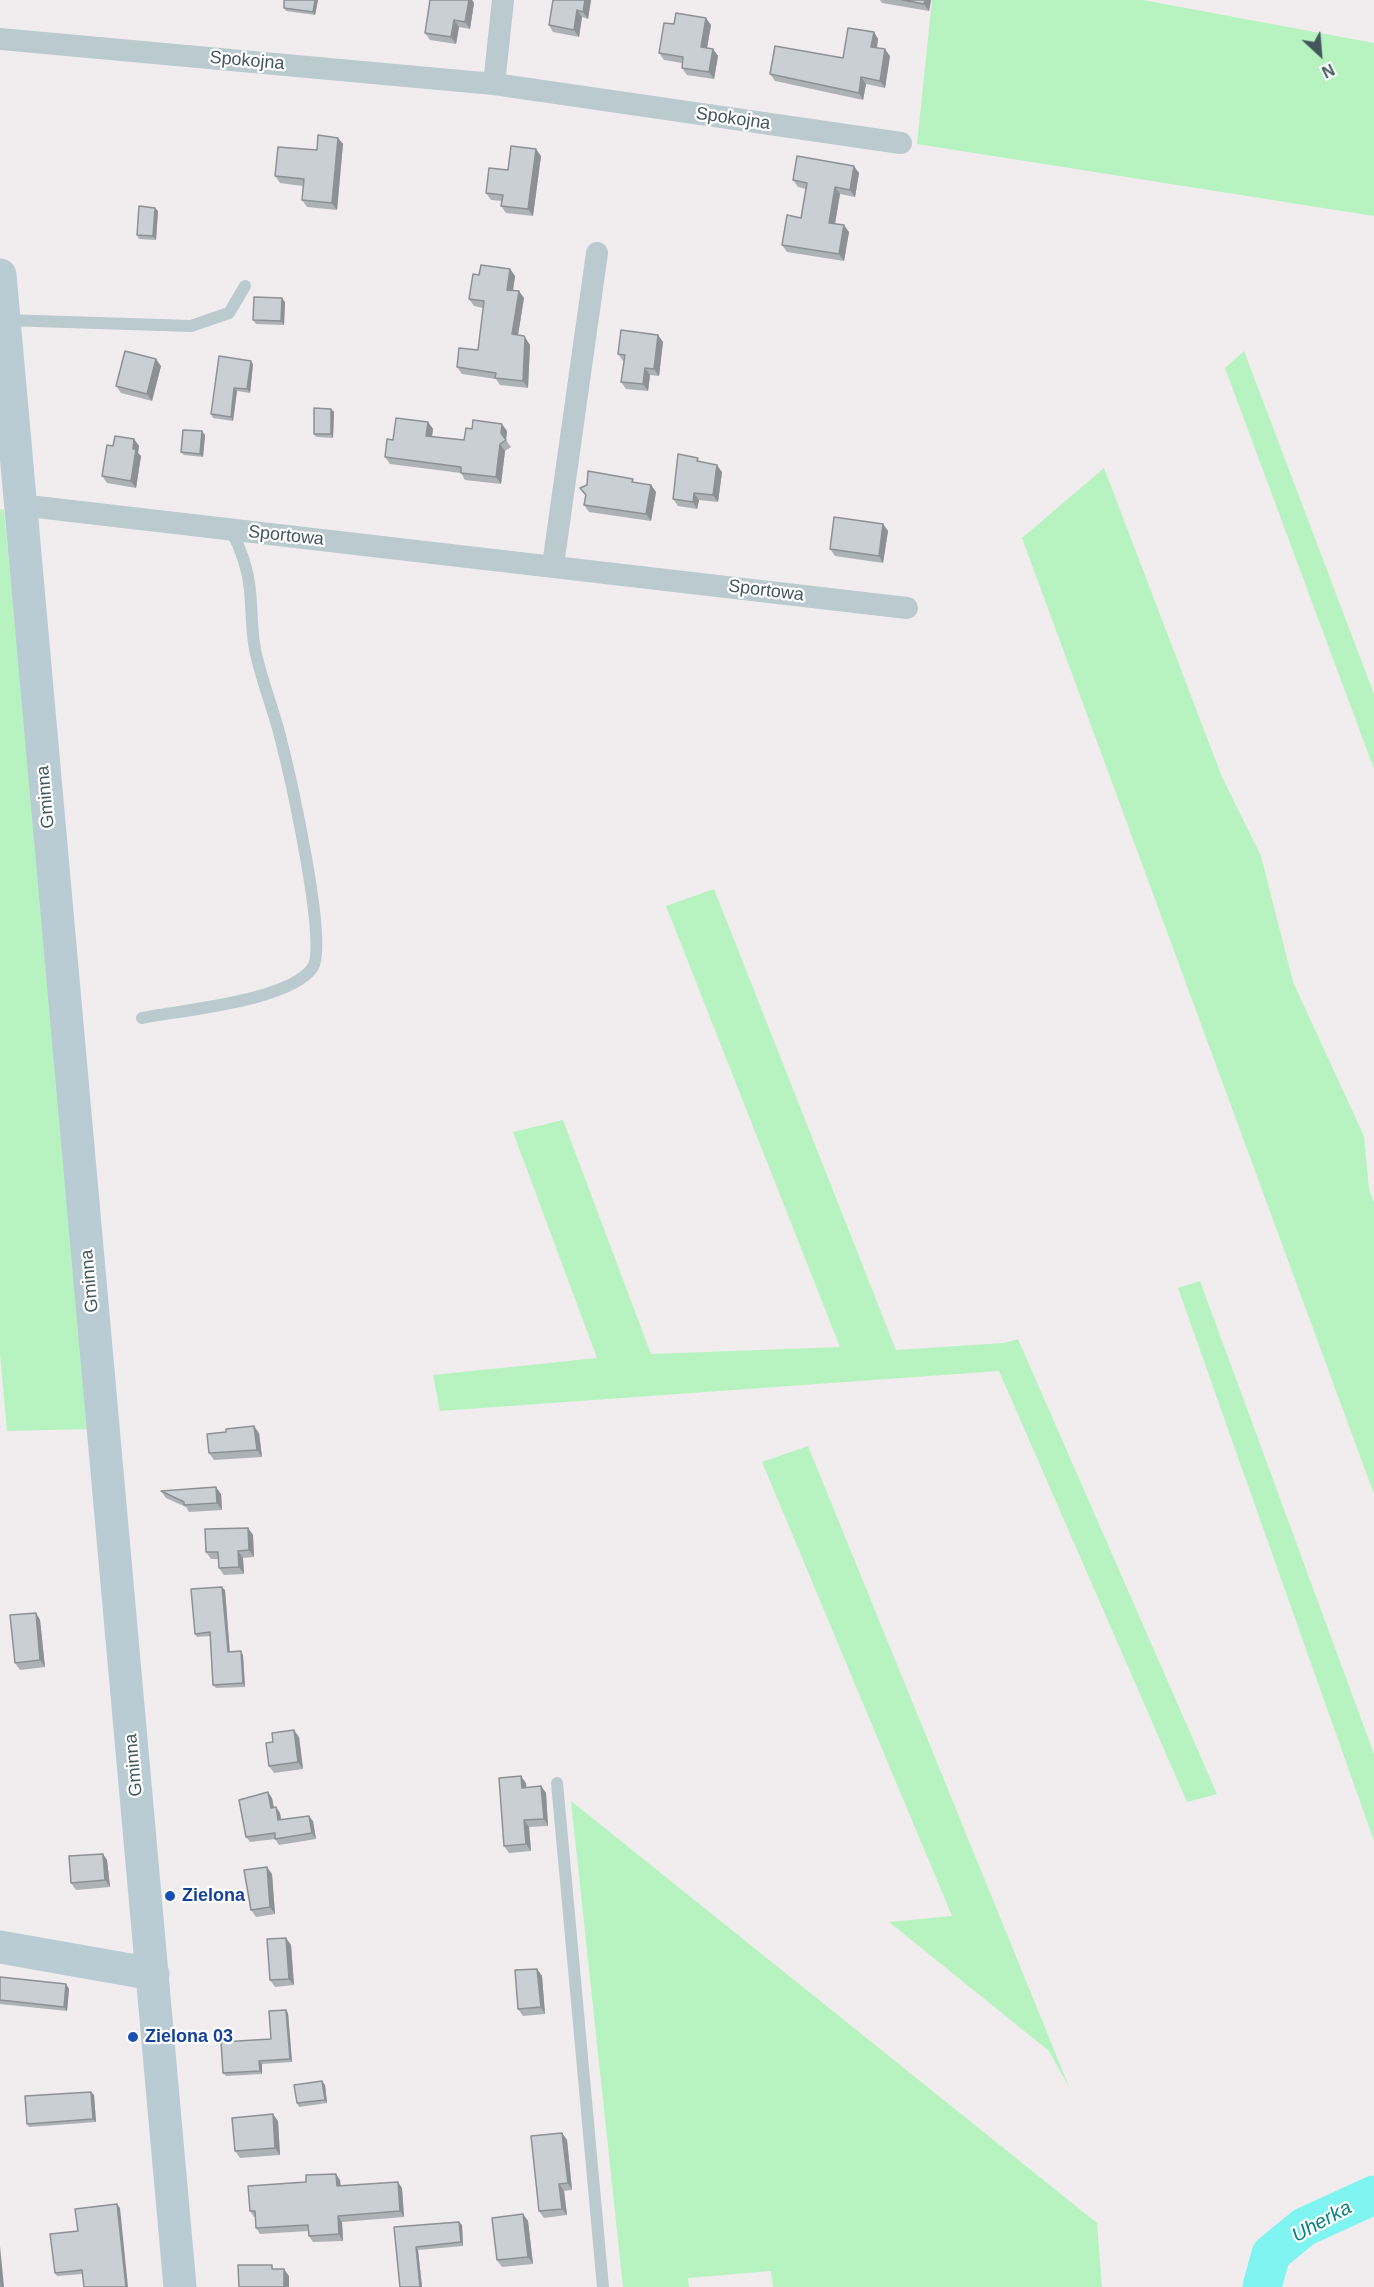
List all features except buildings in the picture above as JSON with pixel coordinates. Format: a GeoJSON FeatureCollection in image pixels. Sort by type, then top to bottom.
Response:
{"type":"FeatureCollection","features":[{"type":"Feature","properties":{"kind":"main road","name":"Gminna"},"geometry":{"type":"LineString","coordinates":[[0,275],[13,494],[153,1974],[180,2287]]}},
{"type":"Feature","properties":{"kind":"main road"},"geometry":{"type":"LineString","coordinates":[[0,1947],[153,1974]]}},
{"type":"Feature","properties":{"kind":"street"},"geometry":{"type":"LineString","coordinates":[[494,84],[503,0]]}},
{"type":"Feature","properties":{"kind":"street","name":"Spokojna"},"geometry":{"type":"LineString","coordinates":[[0,39],[494,84],[901,143]]}},
{"type":"Feature","properties":{"kind":"street"},"geometry":{"type":"LineString","coordinates":[[553,565],[597,253]]}},
{"type":"Feature","properties":{"kind":"street","name":"Sportowa"},"geometry":{"type":"LineString","coordinates":[[13,494],[231,530],[553,565],[907,608]]}},
{"type":"Feature","properties":{"kind":"lane"},"geometry":{"type":"LineString","coordinates":[[4,320],[191,326],[229,313],[246,286]]}},
{"type":"Feature","properties":{"kind":"lane"},"geometry":{"type":"LineString","coordinates":[[142,1018],[271,994],[303,978],[314,967],[318,952],[312,894],[296,809],[281,740],[255,649],[246,568],[231,530]]}},
{"type":"Feature","properties":{"kind":"lane"},"geometry":{"type":"LineString","coordinates":[[556,1783],[603,2287]]}},
{"type":"Feature","properties":{"kind":"green space"},"geometry":{"type":"Polygon","coordinates":[[[932,0],[1143,0],[1374,43],[1374,216],[917,144],[932,0]]]}},
{"type":"Feature","properties":{"kind":"green space"},"geometry":{"type":"Polygon","coordinates":[[[1244,351],[1374,694],[1374,769],[1225,368],[1244,351]]]}},
{"type":"Feature","properties":{"kind":"green space"},"geometry":{"type":"Polygon","coordinates":[[[1104,468],[1222,777],[1261,856],[1293,982],[1364,1136],[1369,1189],[1374,1203],[1374,1494],[1022,538],[1104,468]]]}},
{"type":"Feature","properties":{"kind":"green space"},"geometry":{"type":"Polygon","coordinates":[[[0,509],[4,510],[93,1429],[7,1431],[0,1355],[0,509]]]}},
{"type":"Feature","properties":{"kind":"green space"},"geometry":{"type":"Polygon","coordinates":[[[714,889],[896,1350],[1004,1343],[1018,1339],[1217,1794],[1187,1802],[999,1371],[440,1411],[433,1375],[597,1358],[513,1132],[563,1120],[651,1354],[840,1347],[666,906],[714,889]]]}},
{"type":"Feature","properties":{"kind":"green space"},"geometry":{"type":"Polygon","coordinates":[[[1200,1281],[1374,1754],[1374,1841],[1178,1288],[1200,1281]]]}},
{"type":"Feature","properties":{"kind":"green space"},"geometry":{"type":"Polygon","coordinates":[[[808,1446],[1070,2089],[1049,2051],[889,1922],[952,1916],[762,1462],[808,1446]]]}},
{"type":"Feature","properties":{"kind":"green space"},"geometry":{"type":"Polygon","coordinates":[[[571,1801],[1097,2223],[1102,2287],[773,2287],[771,2271],[688,2278],[689,2287],[623,2287],[571,1801]]]}},
{"type":"Feature","properties":{"kind":"waterway","name":"Uherka"},"geometry":{"type":"LineString","coordinates":[[1262,2287],[1271,2254],[1304,2227],[1374,2195]]}},
{"type":"Feature","properties":{"kind":"place","name":"Zielona"},"geometry":{"type":"Point","coordinates":[170,1896]}},
{"type":"Feature","properties":{"kind":"place","name":"Zielona 03"},"geometry":{"type":"Point","coordinates":[133,2037]}}]}
